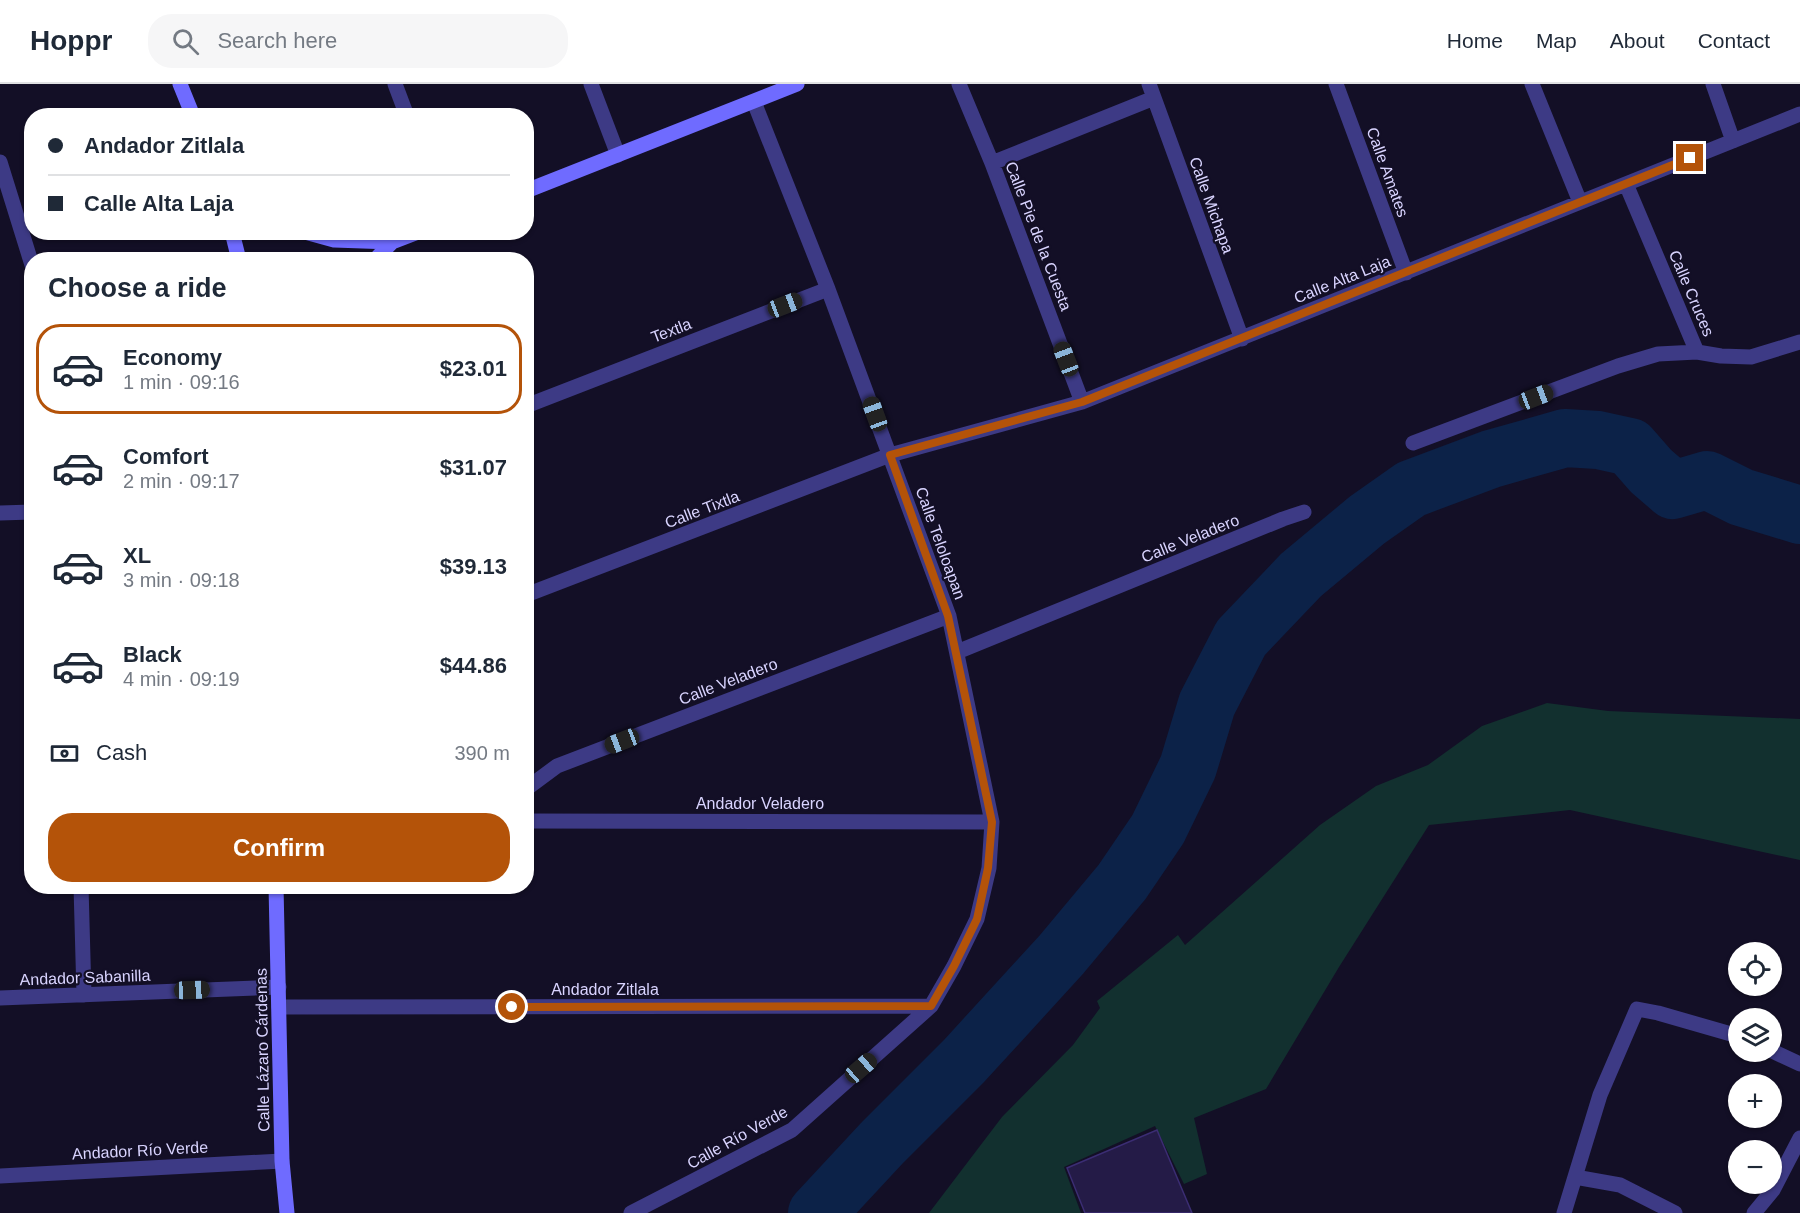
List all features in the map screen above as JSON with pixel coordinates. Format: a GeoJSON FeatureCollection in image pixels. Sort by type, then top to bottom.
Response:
{"type":"FeatureCollection","features":[{"type":"Feature","properties":{"kind":"main road"},"geometry":{"type":"LineString","coordinates":[[180,84],[190,108]]}},
{"type":"Feature","properties":{"kind":"main road"},"geometry":{"type":"LineString","coordinates":[[534,188],[796,84]]}},
{"type":"Feature","properties":{"kind":"main road"},"geometry":{"type":"LineString","coordinates":[[334,240],[392,242],[397,240]]}},
{"type":"Feature","properties":{"kind":"main road"},"geometry":{"type":"LineString","coordinates":[[383,252],[392,242]]}},
{"type":"Feature","properties":{"kind":"main road","name":"Calle Lázaro Cárdenas"},"geometry":{"type":"LineString","coordinates":[[276,894],[282,1161],[287,1213]]}},
{"type":"Feature","properties":{"kind":"street"},"geometry":{"type":"LineString","coordinates":[[395,84],[404,108]]}},
{"type":"Feature","properties":{"kind":"street"},"geometry":{"type":"LineString","coordinates":[[591,84],[618,155]]}},
{"type":"Feature","properties":{"kind":"street","name":"Calle Pie de la Cuesta"},"geometry":{"type":"LineString","coordinates":[[958,84],[992,163],[1082,402]]}},
{"type":"Feature","properties":{"kind":"street","name":"Calle Amates"},"geometry":{"type":"LineString","coordinates":[[1336,84],[1406,273]]}},
{"type":"Feature","properties":{"kind":"street"},"geometry":{"type":"LineString","coordinates":[[1532,84],[1580,202]]}},
{"type":"Feature","properties":{"kind":"street"},"geometry":{"type":"LineString","coordinates":[[1713,84],[1733,141]]}},
{"type":"Feature","properties":{"kind":"street"},"geometry":{"type":"LineString","coordinates":[[992,163],[1152,91]]}},
{"type":"Feature","properties":{"kind":"street","name":"Calle Michapa"},"geometry":{"type":"LineString","coordinates":[[1152,91],[1242,339]]}},
{"type":"Feature","properties":{"kind":"street","name":"Calle Teloloapan"},"geometry":{"type":"LineString","coordinates":[[754,102],[828,289],[948,616],[992,822],[988,868],[977,919],[931,1006]]}},
{"type":"Feature","properties":{"kind":"street","name":"Calle Alta Laja"},"geometry":{"type":"LineString","coordinates":[[890,455],[1082,402],[1800,114]]}},
{"type":"Feature","properties":{"kind":"street"},"geometry":{"type":"LineString","coordinates":[[0,162],[24,239]]}},
{"type":"Feature","properties":{"kind":"street","name":"Calle Cruces"},"geometry":{"type":"LineString","coordinates":[[1626,184],[1697,352],[1721,357],[1751,357],[1800,342]]}},
{"type":"Feature","properties":{"kind":"street","name":"Textla"},"geometry":{"type":"LineString","coordinates":[[534,403],[828,289]]}},
{"type":"Feature","properties":{"kind":"street"},"geometry":{"type":"LineString","coordinates":[[1413,442],[1618,366],[1658,354],[1697,352]]}},
{"type":"Feature","properties":{"kind":"street","name":"Calle Tixtla"},"geometry":{"type":"LineString","coordinates":[[534,592],[890,455]]}},
{"type":"Feature","properties":{"kind":"street"},"geometry":{"type":"LineString","coordinates":[[0,513],[24,512]]}},
{"type":"Feature","properties":{"kind":"street","name":"Calle Veladero"},"geometry":{"type":"LineString","coordinates":[[957,652],[1304,512]]}},
{"type":"Feature","properties":{"kind":"street","name":"Calle Veladero"},"geometry":{"type":"LineString","coordinates":[[534,783],[557,766],[948,616]]}},
{"type":"Feature","properties":{"kind":"street","name":"Andador Veladero"},"geometry":{"type":"LineString","coordinates":[[534,821],[992,822]]}},
{"type":"Feature","properties":{"kind":"street"},"geometry":{"type":"LineString","coordinates":[[81,894],[84,995]]}},
{"type":"Feature","properties":{"kind":"street","name":"Andador Sabanilla"},"geometry":{"type":"LineString","coordinates":[[0,998],[279,987]]}},
{"type":"Feature","properties":{"kind":"street","name":"Andador Zitlala"},"geometry":{"type":"LineString","coordinates":[[279,1007],[931,1006]]}},
{"type":"Feature","properties":{"kind":"street","name":"Calle Río Verde"},"geometry":{"type":"LineString","coordinates":[[631,1213],[792,1130],[931,1006]]}},
{"type":"Feature","properties":{"kind":"street"},"geometry":{"type":"LineString","coordinates":[[1564,1213],[1600,1095],[1637,1009],[1728,1033]]}},
{"type":"Feature","properties":{"kind":"street"},"geometry":{"type":"LineString","coordinates":[[1782,1056],[1800,1064]]}},
{"type":"Feature","properties":{"kind":"street"},"geometry":{"type":"LineString","coordinates":[[1754,1213],[1773,1190],[1800,1138]]}},
{"type":"Feature","properties":{"kind":"street","name":"Andador Río Verde"},"geometry":{"type":"LineString","coordinates":[[0,1176],[282,1161]]}},
{"type":"Feature","properties":{"kind":"street"},"geometry":{"type":"LineString","coordinates":[[1575,1177],[1620,1185],[1675,1213]]}},
{"type":"Feature","properties":{"kind":"green space"},"geometry":{"type":"Polygon","coordinates":[[[1547,703],[1608,711],[1800,719],[1800,860],[1570,810],[1429,825],[1339,967],[1266,1089],[1194,1118],[1207,1174],[1184,1184],[1155,1126],[1064,1167],[1081,1213],[929,1213],[1002,1117],[1073,1045],[1100,1008],[1097,1001],[1178,935],[1185,945],[1320,825],[1376,786],[1428,765],[1482,726],[1547,703]]]}},
{"type":"Feature","properties":{"kind":"building"},"geometry":{"type":"Polygon","coordinates":[[[1157,1130],[1192,1213],[1085,1213],[1067,1168],[1157,1130]]]}},
{"type":"Feature","properties":{"kind":"waterway"},"geometry":{"type":"LineString","coordinates":[[817,1213],[882,1143],[964,1061],[1061,955],[1122,882],[1158,829],[1188,767],[1207,704],[1241,638],[1301,575],[1367,520],[1411,489],[1491,459],[1565,438],[1598,440],[1630,447],[1651,471],[1673,490],[1707,480],[1741,497],[1800,515]]}},
{"type":"Feature","properties":{"kind":"route"},"geometry":{"type":"LineString","coordinates":[[512,1007],[931,1006],[977,919],[988,868],[992,822],[948,616],[890,455],[1082,402],[1690,158]]}}]}
